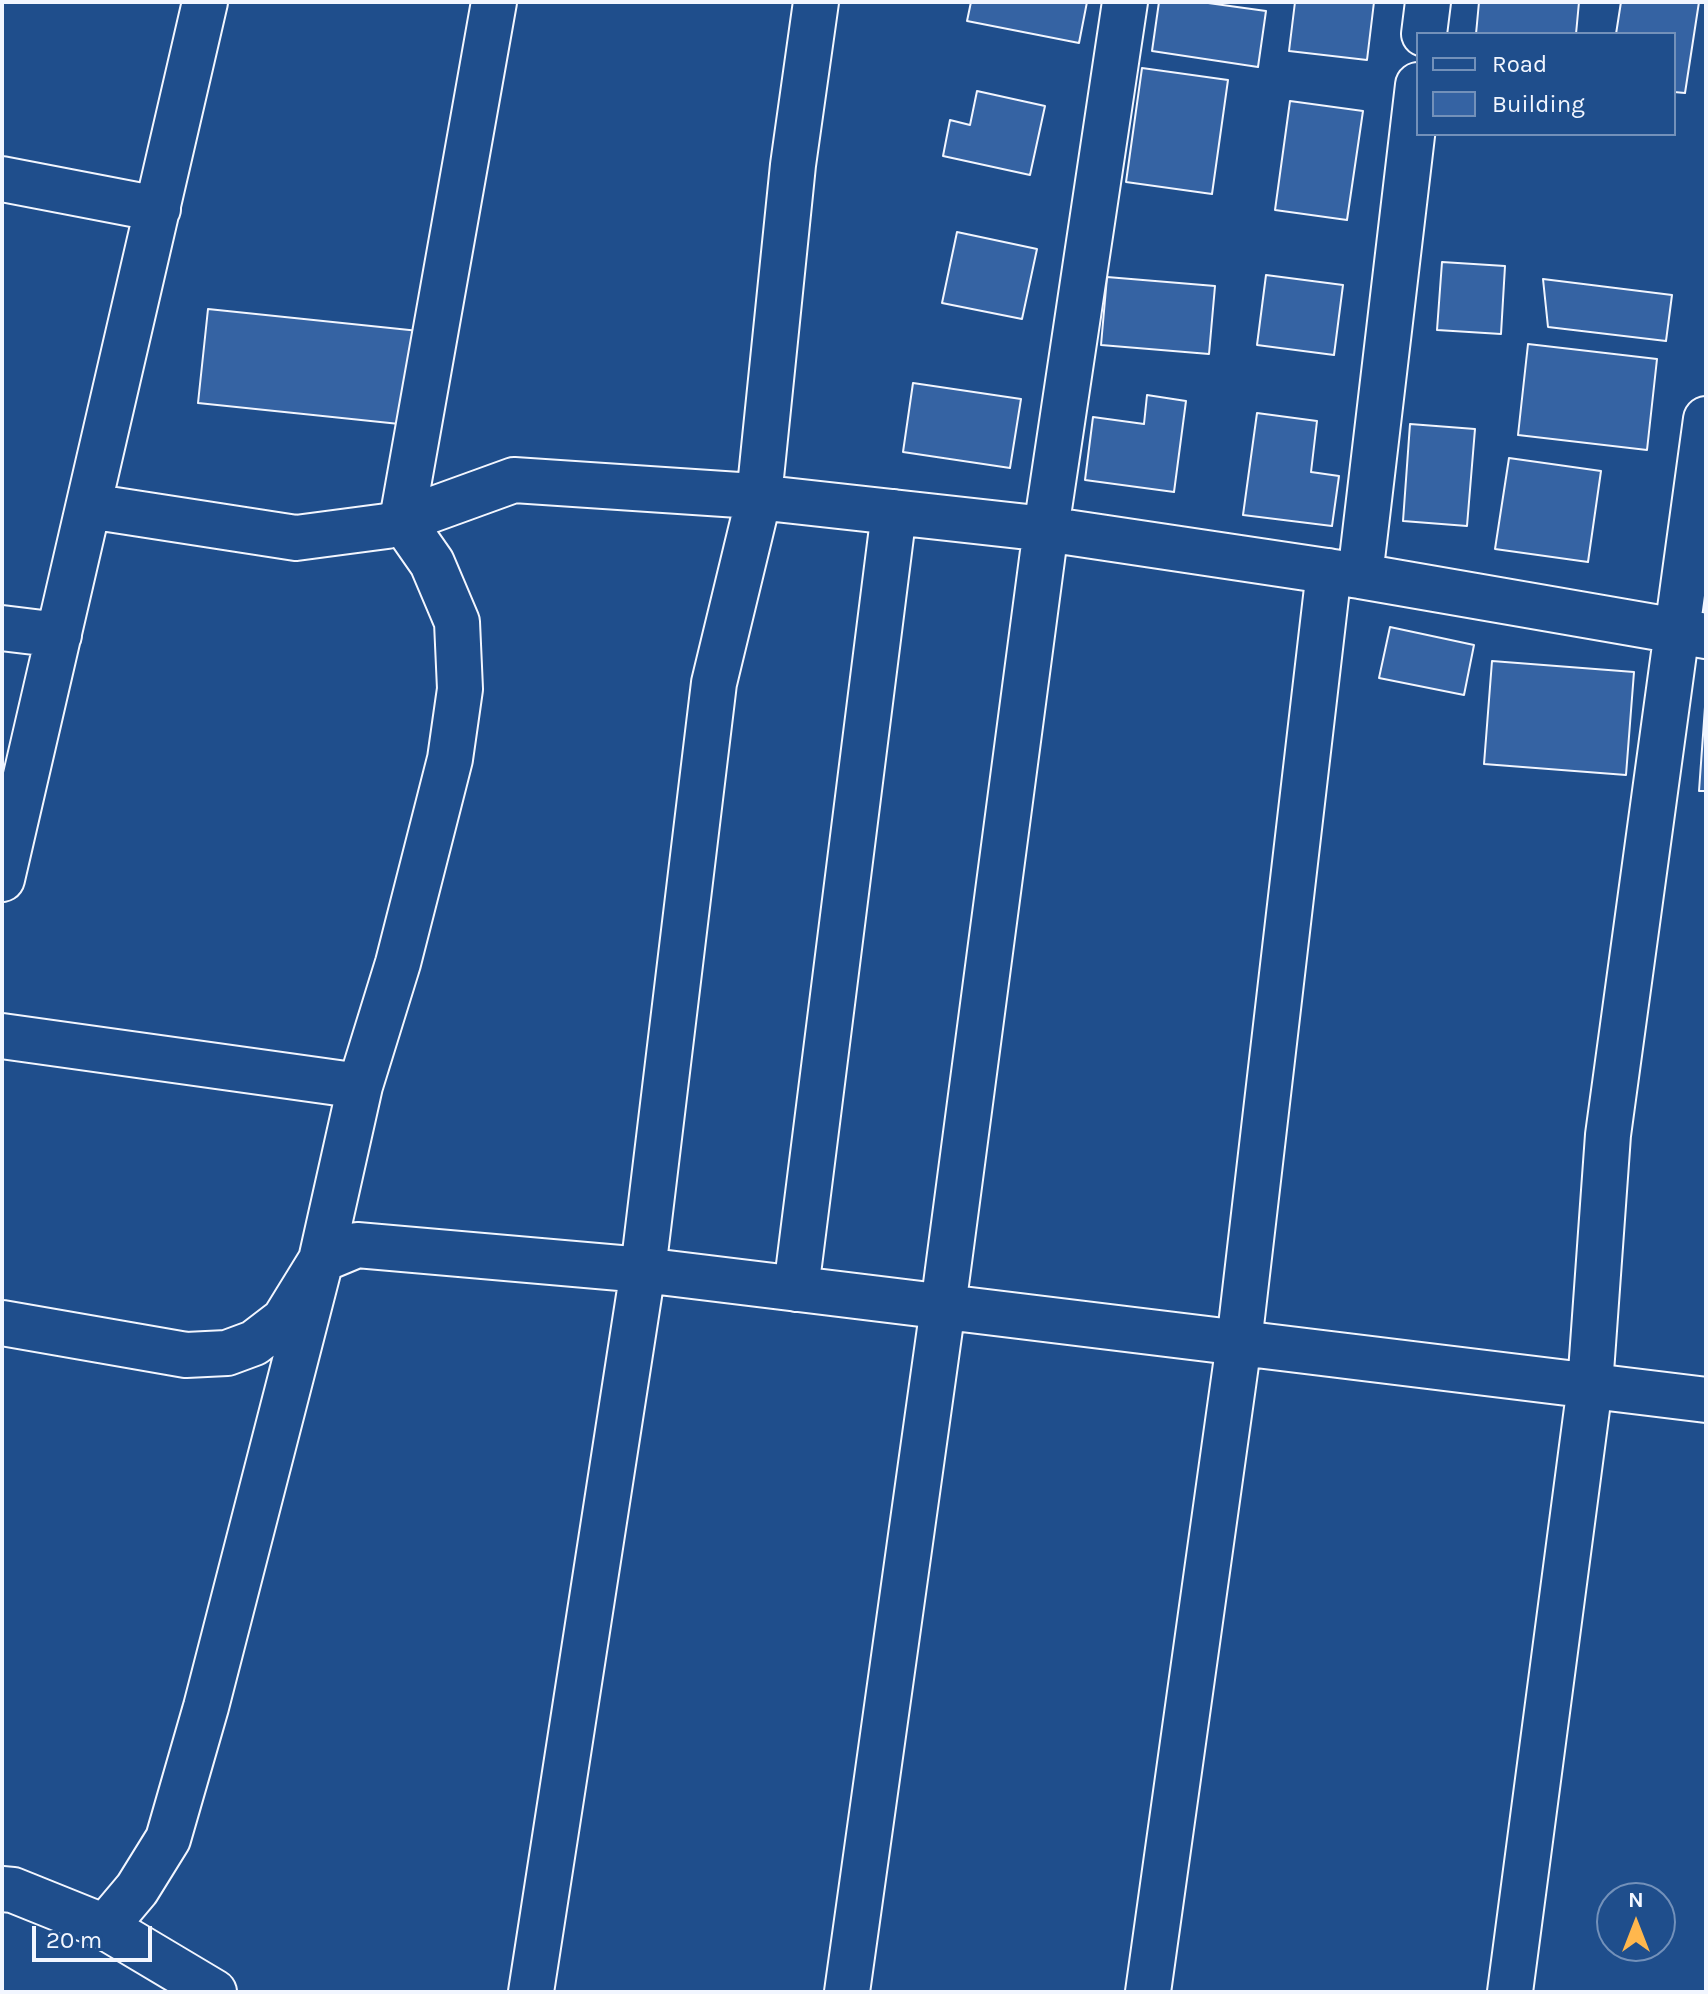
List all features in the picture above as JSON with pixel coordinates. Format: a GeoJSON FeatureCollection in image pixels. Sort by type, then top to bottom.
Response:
{"type":"FeatureCollection","features":[{"type":"Feature","properties":{"kind":"street"},"geometry":{"type":"LineString","coordinates":[[2,879],[205,2]]}},
{"type":"Feature","properties":{"kind":"street"},"geometry":{"type":"LineString","coordinates":[[105,1927],[137,1889],[168,1839],[206,1707],[321,1260],[360,1086],[398,963],[446,774],[460,689],[457,622],[432,563],[402,520],[494,2]]}},
{"type":"Feature","properties":{"kind":"street"},"geometry":{"type":"LineString","coordinates":[[531,1992],[643,1270],[714,683],[759,497],[793,165],[816,2]]}},
{"type":"Feature","properties":{"kind":"street"},"geometry":{"type":"LineString","coordinates":[[847,1992],[943,1307],[1046,529],[1125,2]]}},
{"type":"Feature","properties":{"kind":"street"},"geometry":{"type":"LineString","coordinates":[[1424,32],[1428,2]]}},
{"type":"Feature","properties":{"kind":"street"},"geometry":{"type":"LineString","coordinates":[[1148,1992],[1345,573],[1416,98]]}},
{"type":"Feature","properties":{"kind":"street"},"geometry":{"type":"LineString","coordinates":[[2,179],[158,209]]}},
{"type":"Feature","properties":{"kind":"street"},"geometry":{"type":"LineString","coordinates":[[1510,1992],[1590,1386],[1608,1135],[1692,633],[1706,419]]}},
{"type":"Feature","properties":{"kind":"street"},"geometry":{"type":"LineString","coordinates":[[89,506],[296,538],[387,526],[514,480],[759,497],[1046,529],[1345,573],[1692,633]]}},
{"type":"Feature","properties":{"kind":"street"},"geometry":{"type":"LineString","coordinates":[[796,1289],[894,512]]}},
{"type":"Feature","properties":{"kind":"street"},"geometry":{"type":"LineString","coordinates":[[2,628],[59,635]]}},
{"type":"Feature","properties":{"kind":"street"},"geometry":{"type":"LineString","coordinates":[[2,1036],[360,1086]]}},
{"type":"Feature","properties":{"kind":"street"},"geometry":{"type":"LineString","coordinates":[[2,1323],[186,1355],[227,1353],[254,1343],[284,1320],[321,1260],[357,1245],[643,1270],[1706,1400]]}},
{"type":"Feature","properties":{"kind":"street"},"geometry":{"type":"LineString","coordinates":[[2,1889],[13,1890],[105,1927],[214,1992]]}},
{"type":"Feature","properties":{"kind":"building"},"geometry":{"type":"Polygon","coordinates":[[[971,2],[1087,2],[1079,43],[967,21],[971,2]]]}},
{"type":"Feature","properties":{"kind":"building"},"geometry":{"type":"Polygon","coordinates":[[[1159,2],[1201,2],[1266,11],[1258,67],[1152,51],[1159,2]]]}},
{"type":"Feature","properties":{"kind":"building"},"geometry":{"type":"Polygon","coordinates":[[[1295,2],[1374,2],[1367,60],[1289,51],[1295,2]]]}},
{"type":"Feature","properties":{"kind":"building"},"geometry":{"type":"Polygon","coordinates":[[[1479,2],[1579,2],[1576,32],[1476,32],[1479,2]]]}},
{"type":"Feature","properties":{"kind":"building"},"geometry":{"type":"Polygon","coordinates":[[[1621,2],[1699,2],[1685,93],[1676,92],[1676,32],[1616,32],[1621,2]]]}},
{"type":"Feature","properties":{"kind":"building"},"geometry":{"type":"Polygon","coordinates":[[[1142,68],[1228,80],[1212,194],[1126,182],[1142,68]]]}},
{"type":"Feature","properties":{"kind":"building"},"geometry":{"type":"Polygon","coordinates":[[[977,91],[1045,106],[1030,175],[943,156],[950,120],[970,125],[977,91]]]}},
{"type":"Feature","properties":{"kind":"building"},"geometry":{"type":"Polygon","coordinates":[[[1290,101],[1363,111],[1347,220],[1275,210],[1290,101]]]}},
{"type":"Feature","properties":{"kind":"building"},"geometry":{"type":"Polygon","coordinates":[[[957,232],[1037,249],[1022,319],[942,303],[957,232]]]}},
{"type":"Feature","properties":{"kind":"building"},"geometry":{"type":"Polygon","coordinates":[[[1442,262],[1505,266],[1501,334],[1437,330],[1442,262]]]}},
{"type":"Feature","properties":{"kind":"building"},"geometry":{"type":"Polygon","coordinates":[[[1266,275],[1343,285],[1334,355],[1257,345],[1266,275]]]}},
{"type":"Feature","properties":{"kind":"building"},"geometry":{"type":"Polygon","coordinates":[[[1107,277],[1215,286],[1209,354],[1101,345],[1107,277]]]}},
{"type":"Feature","properties":{"kind":"building"},"geometry":{"type":"Polygon","coordinates":[[[1543,279],[1672,295],[1666,341],[1548,327],[1543,279]]]}},
{"type":"Feature","properties":{"kind":"building"},"geometry":{"type":"Polygon","coordinates":[[[208,309],[419,331],[409,425],[198,403],[208,309]]]}},
{"type":"Feature","properties":{"kind":"building"},"geometry":{"type":"Polygon","coordinates":[[[1528,344],[1657,359],[1647,450],[1518,435],[1528,344]]]}},
{"type":"Feature","properties":{"kind":"building"},"geometry":{"type":"Polygon","coordinates":[[[913,383],[1021,399],[1010,468],[903,452],[913,383]]]}},
{"type":"Feature","properties":{"kind":"building"},"geometry":{"type":"Polygon","coordinates":[[[1147,395],[1186,401],[1174,492],[1085,480],[1093,417],[1144,424],[1147,395]]]}},
{"type":"Feature","properties":{"kind":"building"},"geometry":{"type":"Polygon","coordinates":[[[1257,413],[1317,421],[1311,472],[1339,476],[1332,526],[1243,515],[1257,413]]]}},
{"type":"Feature","properties":{"kind":"building"},"geometry":{"type":"Polygon","coordinates":[[[1410,424],[1475,429],[1467,526],[1403,521],[1410,424]]]}},
{"type":"Feature","properties":{"kind":"building"},"geometry":{"type":"Polygon","coordinates":[[[1509,458],[1601,471],[1588,562],[1495,549],[1509,458]]]}},
{"type":"Feature","properties":{"kind":"building"},"geometry":{"type":"Polygon","coordinates":[[[1390,627],[1474,645],[1464,695],[1379,678],[1390,627]]]}},
{"type":"Feature","properties":{"kind":"building"},"geometry":{"type":"Polygon","coordinates":[[[1492,661],[1634,672],[1626,775],[1484,764],[1492,661]]]}},
{"type":"Feature","properties":{"kind":"building"},"geometry":{"type":"Polygon","coordinates":[[[1706,693],[1706,791],[1699,791],[1706,693]]]}}]}
